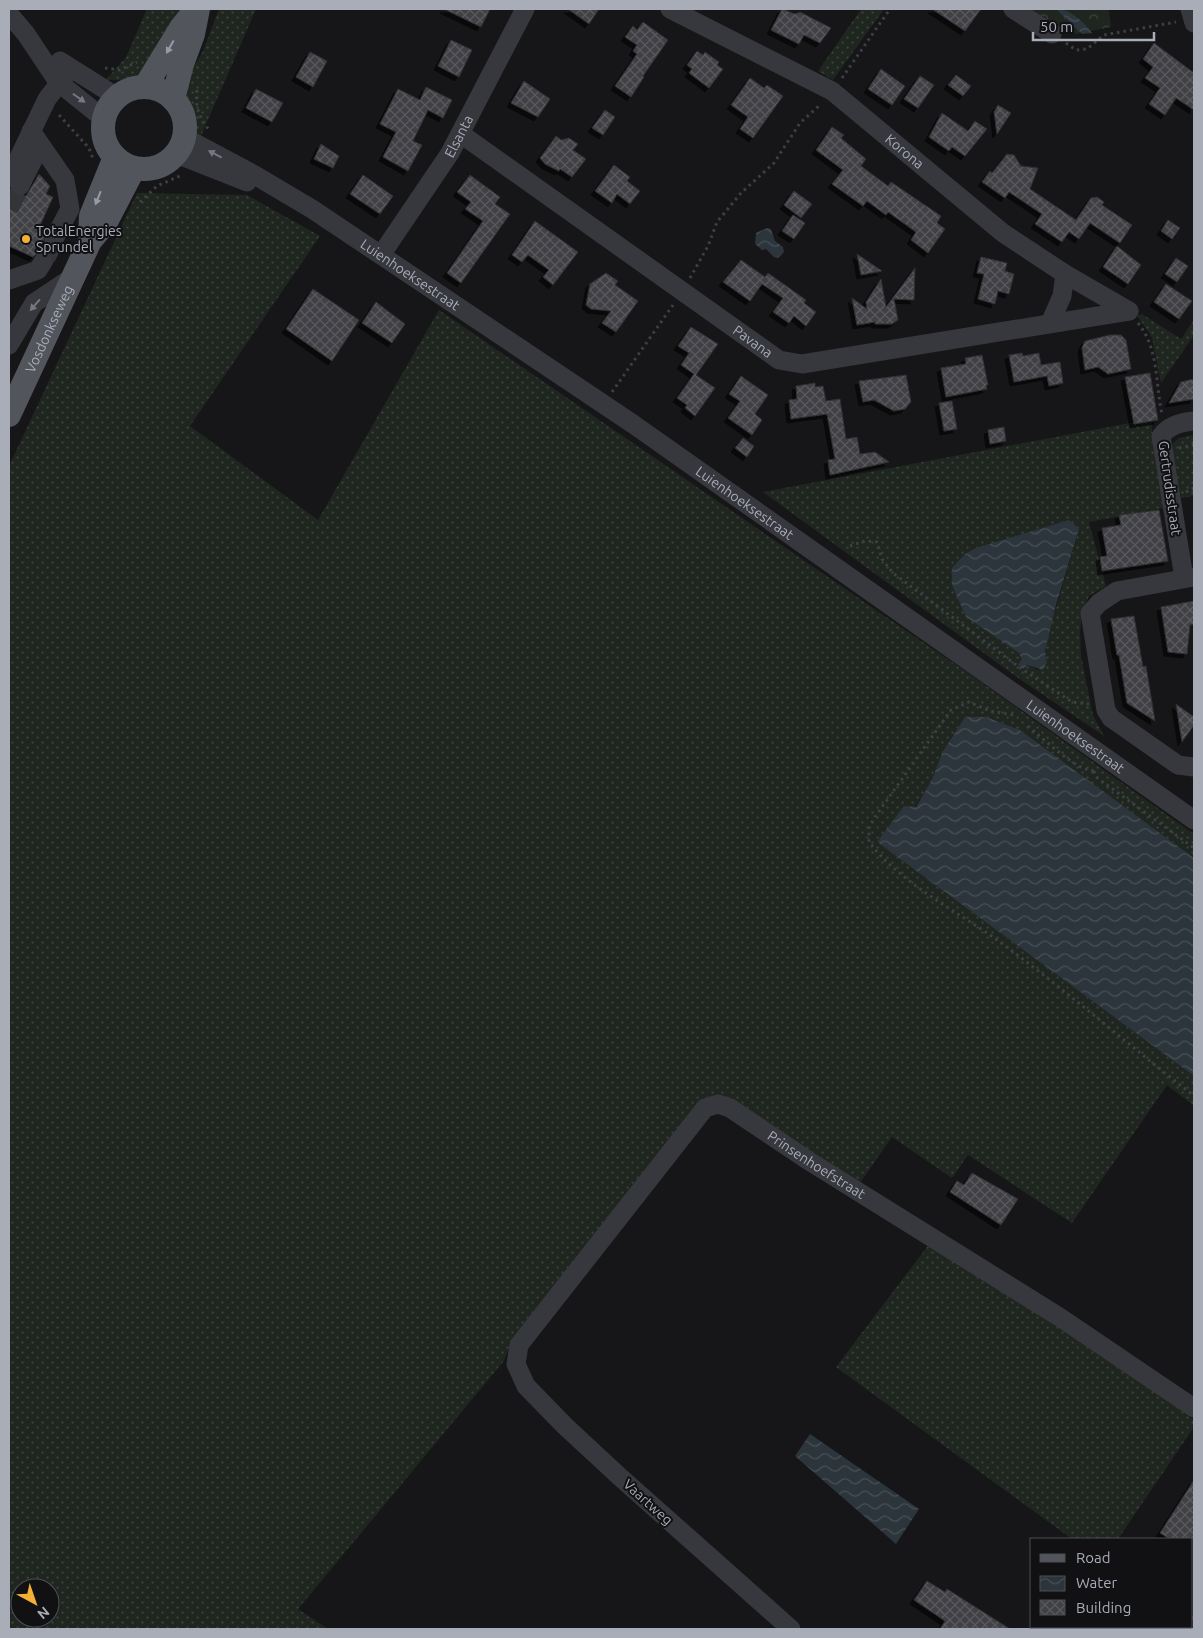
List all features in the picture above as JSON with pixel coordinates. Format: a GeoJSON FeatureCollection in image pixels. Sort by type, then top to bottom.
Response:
{"type":"FeatureCollection","features":[{"type":"Feature","properties":{"kind":"main road"},"geometry":{"type":"LineString","coordinates":[[145,88],[181,28],[198,9]]}},
{"type":"Feature","properties":{"kind":"main road"},"geometry":{"type":"LineString","coordinates":[[173,100],[182,64],[193,34],[198,9]]}},
{"type":"Feature","properties":{"kind":"main road"},"geometry":{"type":"LineString","coordinates":[[145,88],[160,91],[173,100],[181,111],[184,124],[180,146],[157,167],[124,163],[107,146],[103,133],[104,119],[109,107],[117,97],[126,92],[145,88]]}},
{"type":"Feature","properties":{"kind":"main road","name":"Vosdonkseweg"},"geometry":{"type":"LineString","coordinates":[[9,415],[72,277],[90,242],[106,222],[124,163]]}},
{"type":"Feature","properties":{"kind":"street","name":"Elsanta"},"geometry":{"type":"LineString","coordinates":[[381,255],[461,134],[525,9]]}},
{"type":"Feature","properties":{"kind":"street","name":"Korona"},"geometry":{"type":"LineString","coordinates":[[670,9],[832,92],[996,228],[1065,274],[1129,311]]}},
{"type":"Feature","properties":{"kind":"street"},"geometry":{"type":"LineString","coordinates":[[1014,9],[1052,34]]}},
{"type":"Feature","properties":{"kind":"street"},"geometry":{"type":"LineString","coordinates":[[9,14],[104,119]]}},
{"type":"Feature","properties":{"kind":"street"},"geometry":{"type":"LineString","coordinates":[[64,76],[117,97]]}},
{"type":"Feature","properties":{"kind":"street"},"geometry":{"type":"LineString","coordinates":[[14,182],[36,139],[64,76]]}},
{"type":"Feature","properties":{"kind":"street","name":"Pavana"},"geometry":{"type":"LineString","coordinates":[[461,134],[779,360],[802,364],[1129,311]]}},
{"type":"Feature","properties":{"kind":"street"},"geometry":{"type":"LineString","coordinates":[[36,139],[65,180],[70,209],[54,239]]}},
{"type":"Feature","properties":{"kind":"street","name":"Luienhoeksestraat"},"geometry":{"type":"LineString","coordinates":[[180,146],[239,179],[288,195],[381,255],[650,436],[1194,820]]}},
{"type":"Feature","properties":{"kind":"street"},"geometry":{"type":"LineString","coordinates":[[9,280],[38,270],[43,262]]}},
{"type":"Feature","properties":{"kind":"street"},"geometry":{"type":"LineString","coordinates":[[1050,323],[1062,296],[1065,274]]}},
{"type":"Feature","properties":{"kind":"street"},"geometry":{"type":"LineString","coordinates":[[9,345],[34,303],[72,277]]}},
{"type":"Feature","properties":{"kind":"street","name":"Gertrudisstraat"},"geometry":{"type":"LineString","coordinates":[[1189,578],[1161,436],[1166,429],[1181,422],[1194,421]]}},
{"type":"Feature","properties":{"kind":"street"},"geometry":{"type":"LineString","coordinates":[[1189,578],[1117,591],[1099,603],[1090,613],[1105,704],[1111,718],[1178,764],[1194,766]]}},
{"type":"Feature","properties":{"kind":"street","name":"Prinsenhoefstraat"},"geometry":{"type":"LineString","coordinates":[[516,1364],[519,1345],[705,1108],[718,1104],[730,1108],[809,1162],[1061,1318],[1194,1408]]}},
{"type":"Feature","properties":{"kind":"street","name":"Vaartweg"},"geometry":{"type":"LineString","coordinates":[[516,1364],[526,1386],[565,1426],[791,1629]]}},
{"type":"Feature","properties":{"kind":"path"},"geometry":{"type":"LineString","coordinates":[[616,386],[682,291],[708,246],[717,222],[741,193],[774,163],[800,123],[810,112],[828,99],[890,9]]}},
{"type":"Feature","properties":{"kind":"path"},"geometry":{"type":"LineString","coordinates":[[1052,34],[1076,50],[1087,49],[1104,35],[1192,17]]}},
{"type":"Feature","properties":{"kind":"path"},"geometry":{"type":"LineString","coordinates":[[1129,311],[1147,334],[1153,348],[1166,429]]}},
{"type":"Feature","properties":{"kind":"path"},"geometry":{"type":"LineString","coordinates":[[850,546],[865,541],[877,542],[887,568],[1019,667],[1072,702],[1105,704]]}},
{"type":"Feature","properties":{"kind":"path"},"geometry":{"type":"LineString","coordinates":[[1015,716],[990,711],[969,702],[951,710],[875,817],[869,828],[869,842],[907,878],[1056,984],[1194,1096]]}},
{"type":"Feature","properties":{"kind":"path"},"geometry":{"type":"LineString","coordinates":[[1023,722],[1055,749],[1086,770],[1091,772],[1094,770],[1096,777],[1194,848]]}},
{"type":"Feature","properties":{"kind":"green space"},"geometry":{"type":"Polygon","coordinates":[[[147,9],[180,9],[152,72],[131,80],[106,80],[126,57],[147,9]]]}},
{"type":"Feature","properties":{"kind":"green space"},"geometry":{"type":"Polygon","coordinates":[[[219,9],[256,9],[201,136],[192,129],[180,91],[203,51],[219,9]]]}},
{"type":"Feature","properties":{"kind":"green space"},"geometry":{"type":"Polygon","coordinates":[[[861,9],[884,9],[833,80],[818,71],[861,9]]]}},
{"type":"Feature","properties":{"kind":"green space"},"geometry":{"type":"Polygon","coordinates":[[[1024,9],[1106,9],[1109,11],[1111,27],[1076,34],[1060,32],[1024,9]]]}},
{"type":"Feature","properties":{"kind":"green space"},"geometry":{"type":"Polygon","coordinates":[[[137,193],[247,195],[320,236],[190,426],[318,520],[439,310],[968,673],[1194,834],[1194,858],[1020,730],[986,717],[965,717],[943,751],[932,779],[915,807],[877,842],[1194,1076],[1194,1106],[1167,1085],[1072,1223],[968,1155],[952,1178],[892,1137],[857,1187],[720,1098],[512,1341],[503,1362],[298,1609],[328,1629],[9,1629],[9,466],[137,193]]]}},
{"type":"Feature","properties":{"kind":"green space"},"geometry":{"type":"Polygon","coordinates":[[[1142,314],[1181,339],[1194,320],[1194,335],[1161,383],[1152,338],[1137,315],[1142,314]]]}},
{"type":"Feature","properties":{"kind":"green space"},"geometry":{"type":"Polygon","coordinates":[[[1151,419],[1153,444],[1168,507],[1089,522],[1106,586],[1089,596],[1082,612],[1080,632],[1081,656],[1093,715],[1104,736],[1011,673],[763,492],[1151,419]],[[1079,530],[1019,653],[1027,665],[1039,670],[1047,663],[1045,651],[1079,530]]]}},
{"type":"Feature","properties":{"kind":"green space"},"geometry":{"type":"Polygon","coordinates":[[[1194,435],[1194,496],[1181,498],[1172,450],[1173,443],[1179,438],[1194,435]]]}},
{"type":"Feature","properties":{"kind":"green space"},"geometry":{"type":"Polygon","coordinates":[[[930,1243],[1142,1381],[1194,1420],[1194,1427],[1119,1538],[1071,1538],[836,1367],[930,1243]]]}},
{"type":"Feature","properties":{"kind":"green space"},"geometry":{"type":"Polygon","coordinates":[[[1048,1628],[1178,1628],[1177,1629],[1048,1628]]]}},
{"type":"Feature","properties":{"kind":"water"},"geometry":{"type":"Polygon","coordinates":[[[1056,9],[1066,11],[1076,17],[1092,33],[1082,34],[1056,9]]]}},
{"type":"Feature","properties":{"kind":"water"},"geometry":{"type":"Polygon","coordinates":[[[767,228],[771,229],[775,241],[783,247],[784,252],[778,258],[755,244],[756,233],[767,228]]]}},
{"type":"Feature","properties":{"kind":"water"},"geometry":{"type":"Polygon","coordinates":[[[1069,520],[1079,529],[1056,605],[1045,651],[1047,663],[1043,670],[1027,665],[1023,669],[1018,665],[1022,659],[1019,653],[966,617],[952,585],[952,568],[965,554],[976,548],[1069,520]]]}},
{"type":"Feature","properties":{"kind":"water"},"geometry":{"type":"Polygon","coordinates":[[[965,717],[986,717],[1020,730],[1194,858],[1194,1076],[877,842],[904,806],[916,807],[932,779],[943,751],[965,717]]]}},
{"type":"Feature","properties":{"kind":"water"},"geometry":{"type":"Polygon","coordinates":[[[810,1434],[919,1509],[896,1544],[795,1456],[810,1434]]]}},
{"type":"Feature","properties":{"kind":"building"},"geometry":{"type":"Polygon","coordinates":[[[444,9],[490,9],[481,27],[444,9]]]}},
{"type":"Feature","properties":{"kind":"building"},"geometry":{"type":"Polygon","coordinates":[[[568,9],[599,9],[589,24],[568,9]]]}},
{"type":"Feature","properties":{"kind":"building"},"geometry":{"type":"Polygon","coordinates":[[[782,9],[795,14],[800,12],[831,28],[820,43],[804,35],[799,44],[771,30],[782,9]]]}},
{"type":"Feature","properties":{"kind":"building"},"geometry":{"type":"Polygon","coordinates":[[[932,9],[981,9],[965,31],[932,9]]]}},
{"type":"Feature","properties":{"kind":"building"},"geometry":{"type":"Polygon","coordinates":[[[643,22],[668,40],[631,97],[615,86],[637,54],[633,51],[637,45],[625,37],[633,26],[637,30],[643,22]]]}},
{"type":"Feature","properties":{"kind":"building"},"geometry":{"type":"Polygon","coordinates":[[[451,40],[472,50],[459,77],[438,66],[451,40]]]}},
{"type":"Feature","properties":{"kind":"building"},"geometry":{"type":"Polygon","coordinates":[[[1154,43],[1194,73],[1194,110],[1176,98],[1165,115],[1149,104],[1160,88],[1145,78],[1153,67],[1143,59],[1154,43]]]}},
{"type":"Feature","properties":{"kind":"building"},"geometry":{"type":"Polygon","coordinates":[[[697,51],[703,55],[705,52],[719,62],[717,65],[723,69],[709,88],[689,73],[692,69],[687,65],[697,51]]]}},
{"type":"Feature","properties":{"kind":"building"},"geometry":{"type":"Polygon","coordinates":[[[310,52],[327,61],[313,87],[296,77],[310,52]]]}},
{"type":"Feature","properties":{"kind":"building"},"geometry":{"type":"Polygon","coordinates":[[[881,69],[905,86],[892,105],[868,89],[881,69]]]}},
{"type":"Feature","properties":{"kind":"building"},"geometry":{"type":"Polygon","coordinates":[[[956,75],[971,86],[963,96],[948,85],[956,75]]]}},
{"type":"Feature","properties":{"kind":"building"},"geometry":{"type":"Polygon","coordinates":[[[920,76],[934,85],[918,108],[904,99],[920,76]]]}},
{"type":"Feature","properties":{"kind":"building"},"geometry":{"type":"Polygon","coordinates":[[[750,78],[764,88],[767,85],[783,96],[753,138],[740,129],[748,117],[731,105],[750,78]]]}},
{"type":"Feature","properties":{"kind":"building"},"geometry":{"type":"Polygon","coordinates":[[[524,81],[550,99],[538,117],[511,103],[524,81]]]}},
{"type":"Feature","properties":{"kind":"building"},"geometry":{"type":"Polygon","coordinates":[[[426,87],[452,100],[443,118],[428,110],[413,141],[422,145],[408,171],[383,157],[396,132],[380,124],[398,89],[420,100],[426,87]]]}},
{"type":"Feature","properties":{"kind":"building"},"geometry":{"type":"Polygon","coordinates":[[[256,89],[283,103],[272,122],[246,108],[256,89]]]}},
{"type":"Feature","properties":{"kind":"building"},"geometry":{"type":"Polygon","coordinates":[[[998,105],[1011,113],[997,134],[994,112],[998,105]]]}},
{"type":"Feature","properties":{"kind":"building"},"geometry":{"type":"Polygon","coordinates":[[[605,110],[615,117],[603,135],[592,128],[605,110]]]}},
{"type":"Feature","properties":{"kind":"building"},"geometry":{"type":"Polygon","coordinates":[[[942,113],[968,131],[975,121],[987,129],[965,156],[952,147],[949,151],[929,137],[942,113]]]}},
{"type":"Feature","properties":{"kind":"building"},"geometry":{"type":"Polygon","coordinates":[[[832,127],[844,135],[841,138],[866,159],[861,166],[888,186],[891,182],[941,216],[937,223],[945,229],[928,253],[911,240],[916,232],[888,212],[886,215],[867,201],[863,206],[832,184],[843,170],[816,150],[832,127]]]}},
{"type":"Feature","properties":{"kind":"building"},"geometry":{"type":"Polygon","coordinates":[[[556,136],[561,140],[569,138],[578,144],[573,150],[586,159],[572,177],[560,169],[559,171],[545,164],[540,158],[556,136]]]}},
{"type":"Feature","properties":{"kind":"building"},"geometry":{"type":"Polygon","coordinates":[[[321,144],[339,156],[333,168],[314,159],[321,144]]]}},
{"type":"Feature","properties":{"kind":"building"},"geometry":{"type":"Polygon","coordinates":[[[1007,154],[1014,155],[1021,166],[1038,168],[1030,189],[1076,220],[1091,198],[1097,197],[1104,202],[1102,205],[1132,225],[1120,243],[1090,223],[1079,239],[1069,232],[1062,242],[1035,224],[1042,214],[1009,192],[1005,198],[982,182],[1007,154]]]}},
{"type":"Feature","properties":{"kind":"building"},"geometry":{"type":"Polygon","coordinates":[[[614,165],[630,177],[627,181],[640,191],[630,204],[617,194],[612,203],[595,191],[614,165]]]}},
{"type":"Feature","properties":{"kind":"building"},"geometry":{"type":"Polygon","coordinates":[[[39,174],[50,186],[46,194],[53,197],[37,232],[44,234],[44,244],[48,249],[55,250],[61,248],[54,262],[49,252],[38,252],[33,257],[9,246],[9,191],[10,189],[15,196],[26,196],[39,174]]]}},
{"type":"Feature","properties":{"kind":"building"},"geometry":{"type":"Polygon","coordinates":[[[363,175],[393,196],[380,214],[350,194],[363,175]]]}},
{"type":"Feature","properties":{"kind":"building"},"geometry":{"type":"Polygon","coordinates":[[[470,175],[500,197],[495,204],[510,214],[461,283],[447,273],[483,221],[465,209],[471,202],[457,192],[470,175]]]}},
{"type":"Feature","properties":{"kind":"building"},"geometry":{"type":"Polygon","coordinates":[[[794,191],[812,204],[801,218],[784,205],[794,191]]]}},
{"type":"Feature","properties":{"kind":"building"},"geometry":{"type":"Polygon","coordinates":[[[793,215],[805,223],[794,239],[782,231],[793,215]]]}},
{"type":"Feature","properties":{"kind":"building"},"geometry":{"type":"Polygon","coordinates":[[[1168,220],[1180,228],[1172,239],[1161,231],[1168,220]]]}},
{"type":"Feature","properties":{"kind":"building"},"geometry":{"type":"Polygon","coordinates":[[[535,221],[578,252],[553,285],[543,277],[549,270],[528,255],[522,262],[512,255],[535,221]]]}},
{"type":"Feature","properties":{"kind":"building"},"geometry":{"type":"Polygon","coordinates":[[[1117,246],[1141,265],[1128,284],[1103,267],[1117,246]]]}},
{"type":"Feature","properties":{"kind":"building"},"geometry":{"type":"Polygon","coordinates":[[[857,254],[882,271],[861,275],[857,254]]]}},
{"type":"Feature","properties":{"kind":"building"},"geometry":{"type":"Polygon","coordinates":[[[981,257],[1007,263],[1005,271],[1014,274],[1009,294],[998,291],[995,304],[978,299],[984,274],[977,273],[981,257]]]}},
{"type":"Feature","properties":{"kind":"building"},"geometry":{"type":"Polygon","coordinates":[[[1176,258],[1188,266],[1177,282],[1165,274],[1176,258]]]}},
{"type":"Feature","properties":{"kind":"building"},"geometry":{"type":"Polygon","coordinates":[[[741,260],[765,277],[768,273],[806,300],[804,303],[816,312],[806,326],[794,316],[789,323],[773,312],[783,298],[762,284],[750,301],[723,282],[741,260]]]}},
{"type":"Feature","properties":{"kind":"building"},"geometry":{"type":"Polygon","coordinates":[[[915,268],[914,300],[894,299],[898,320],[892,324],[875,324],[875,322],[857,325],[852,298],[867,309],[866,302],[881,279],[886,307],[915,268]]]}},
{"type":"Feature","properties":{"kind":"building"},"geometry":{"type":"Polygon","coordinates":[[[606,273],[618,281],[615,285],[638,301],[616,332],[602,323],[611,311],[591,309],[586,305],[590,284],[606,273]]]}},
{"type":"Feature","properties":{"kind":"building"},"geometry":{"type":"Polygon","coordinates":[[[1166,284],[1192,301],[1179,319],[1154,302],[1166,284]]]}},
{"type":"Feature","properties":{"kind":"building"},"geometry":{"type":"Polygon","coordinates":[[[313,289],[359,320],[332,361],[286,329],[313,289]]]}},
{"type":"Feature","properties":{"kind":"building"},"geometry":{"type":"Polygon","coordinates":[[[376,302],[405,324],[392,343],[362,323],[376,302]]]}},
{"type":"Feature","properties":{"kind":"building"},"geometry":{"type":"Polygon","coordinates":[[[691,327],[718,344],[696,375],[715,388],[695,416],[685,408],[687,405],[677,398],[694,374],[681,365],[689,353],[678,346],[691,327]]]}},
{"type":"Feature","properties":{"kind":"building"},"geometry":{"type":"Polygon","coordinates":[[[1110,335],[1121,335],[1126,340],[1131,369],[1108,374],[1098,367],[1085,370],[1082,348],[1085,341],[1110,335]]]}},
{"type":"Feature","properties":{"kind":"building"},"geometry":{"type":"Polygon","coordinates":[[[1022,353],[1023,356],[1039,353],[1041,365],[1060,362],[1063,383],[1049,386],[1047,376],[1014,382],[1009,355],[1022,353]]]}},
{"type":"Feature","properties":{"kind":"building"},"geometry":{"type":"Polygon","coordinates":[[[982,355],[988,385],[986,385],[987,389],[946,397],[941,368],[966,364],[965,358],[982,355]]]}},
{"type":"Feature","properties":{"kind":"building"},"geometry":{"type":"Polygon","coordinates":[[[1150,373],[1158,420],[1134,424],[1125,377],[1150,373]]]}},
{"type":"Feature","properties":{"kind":"building"},"geometry":{"type":"Polygon","coordinates":[[[906,375],[911,402],[905,409],[894,411],[874,400],[863,402],[859,381],[906,375]]]}},
{"type":"Feature","properties":{"kind":"building"},"geometry":{"type":"Polygon","coordinates":[[[741,376],[768,395],[755,414],[762,420],[752,435],[728,418],[740,401],[729,394],[741,376]]]}},
{"type":"Feature","properties":{"kind":"building"},"geometry":{"type":"Polygon","coordinates":[[[1194,379],[1194,399],[1169,403],[1181,382],[1194,379]]]}},
{"type":"Feature","properties":{"kind":"building"},"geometry":{"type":"Polygon","coordinates":[[[815,383],[815,387],[823,386],[826,401],[840,399],[846,439],[857,437],[860,454],[875,452],[889,462],[830,475],[828,460],[835,459],[827,414],[791,419],[789,400],[797,399],[796,386],[815,383]]]}},
{"type":"Feature","properties":{"kind":"building"},"geometry":{"type":"Polygon","coordinates":[[[952,401],[957,429],[944,431],[939,403],[952,401]]]}},
{"type":"Feature","properties":{"kind":"building"},"geometry":{"type":"Polygon","coordinates":[[[1004,427],[1006,441],[990,444],[988,430],[1004,427]]]}},
{"type":"Feature","properties":{"kind":"building"},"geometry":{"type":"Polygon","coordinates":[[[743,438],[754,446],[747,457],[735,448],[743,438]]]}},
{"type":"Feature","properties":{"kind":"building"},"geometry":{"type":"Polygon","coordinates":[[[1159,510],[1168,561],[1102,571],[1100,557],[1107,556],[1102,528],[1121,525],[1119,515],[1159,510]]]}},
{"type":"Feature","properties":{"kind":"building"},"geometry":{"type":"Polygon","coordinates":[[[1194,601],[1194,624],[1190,625],[1187,654],[1168,652],[1161,607],[1194,601]]]}},
{"type":"Feature","properties":{"kind":"building"},"geometry":{"type":"Polygon","coordinates":[[[1134,616],[1143,667],[1146,666],[1155,721],[1127,703],[1119,655],[1117,655],[1111,619],[1134,616]]]}},
{"type":"Feature","properties":{"kind":"building"},"geometry":{"type":"Polygon","coordinates":[[[1176,704],[1194,717],[1194,725],[1182,742],[1176,704]]]}},
{"type":"Feature","properties":{"kind":"building"},"geometry":{"type":"Polygon","coordinates":[[[972,1173],[1018,1199],[1001,1225],[950,1192],[957,1181],[964,1185],[972,1173]]]}},
{"type":"Feature","properties":{"kind":"building"},"geometry":{"type":"Polygon","coordinates":[[[1194,1480],[1194,1539],[1168,1538],[1160,1533],[1194,1480]]]}},
{"type":"Feature","properties":{"kind":"building"},"geometry":{"type":"Polygon","coordinates":[[[927,1581],[945,1592],[947,1589],[1010,1629],[940,1629],[945,1621],[914,1600],[927,1581]]]}},
{"type":"Feature","properties":{"kind":"tunnel"},"geometry":{"type":"LineString","coordinates":[[9,209],[20,186]]}},
{"type":"Feature","properties":{"kind":"tunnel"},"geometry":{"type":"LineString","coordinates":[[43,262],[54,239]]}},
{"type":"Feature","properties":{"kind":"place","name":"TotalEnergies Sprundel"},"geometry":{"type":"Point","coordinates":[26,239]}}]}
